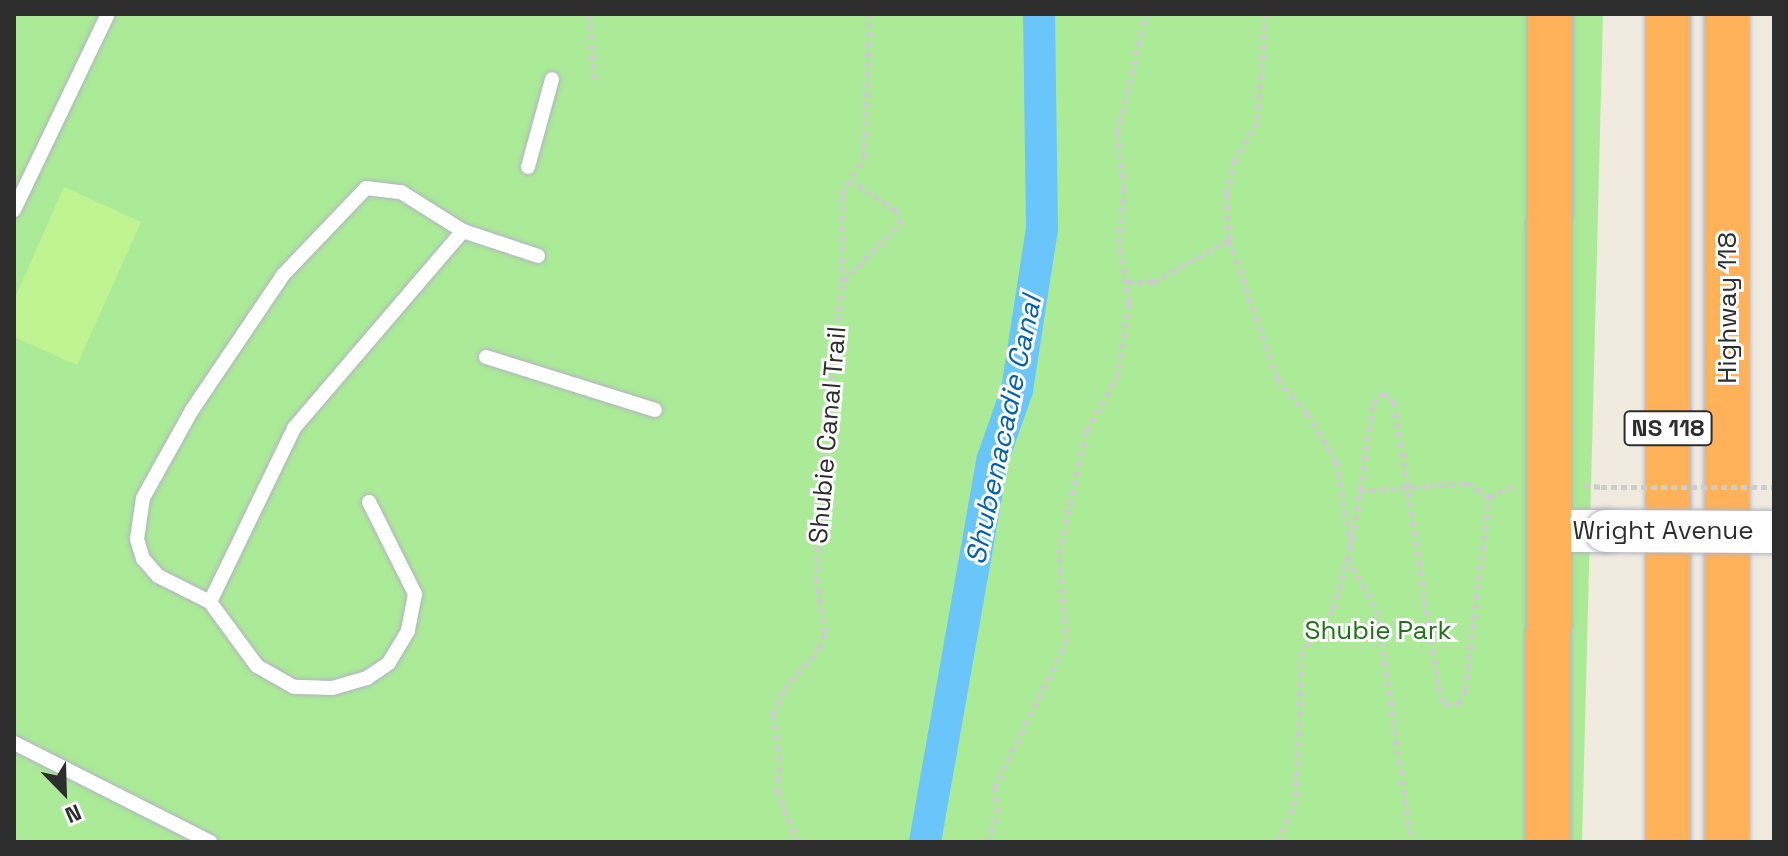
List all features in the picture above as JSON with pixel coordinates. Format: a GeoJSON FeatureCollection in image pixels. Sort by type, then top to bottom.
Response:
{"type":"FeatureCollection","features":[{"type":"Feature","properties":{"kind":"highway"},"geometry":{"type":"LineString","coordinates":[[1548,842],[1550,14]]}},
{"type":"Feature","properties":{"kind":"highway","name":"NS 118"},"geometry":{"type":"LineString","coordinates":[[1668,14],[1668,842]]}},
{"type":"Feature","properties":{"kind":"highway","name":"Highway 118"},"geometry":{"type":"LineString","coordinates":[[1727,14],[1727,842]]}},
{"type":"Feature","properties":{"kind":"main road","name":"Wright Avenue"},"geometry":{"type":"LineString","coordinates":[[1551,531],[1774,532]]}},
{"type":"Feature","properties":{"kind":"lane"},"geometry":{"type":"LineString","coordinates":[[14,210],[108,14]]}},
{"type":"Feature","properties":{"kind":"lane"},"geometry":{"type":"LineString","coordinates":[[528,167],[552,79]]}},
{"type":"Feature","properties":{"kind":"lane"},"geometry":{"type":"LineString","coordinates":[[369,502],[415,594],[408,631],[389,663],[367,678],[332,688],[294,687],[257,666],[210,602],[158,576],[143,559],[137,539],[143,498],[192,410],[283,275],[366,188],[401,192],[463,231],[538,256]]}},
{"type":"Feature","properties":{"kind":"lane"},"geometry":{"type":"LineString","coordinates":[[210,602],[294,428],[463,231]]}},
{"type":"Feature","properties":{"kind":"lane"},"geometry":{"type":"LineString","coordinates":[[486,357],[655,410]]}},
{"type":"Feature","properties":{"kind":"lane"},"geometry":{"type":"LineString","coordinates":[[14,743],[210,842]]}},
{"type":"Feature","properties":{"kind":"path"},"geometry":{"type":"LineString","coordinates":[[589,14],[595,84]]}},
{"type":"Feature","properties":{"kind":"path","name":"Shubie Canal Trail"},"geometry":{"type":"LineString","coordinates":[[798,842],[777,792],[780,760],[773,715],[784,689],[819,649],[825,633],[817,582],[820,469],[832,435],[830,362],[842,282],[842,194],[852,182],[864,157],[870,14]]}},
{"type":"Feature","properties":{"kind":"path"},"geometry":{"type":"LineString","coordinates":[[988,842],[998,812],[994,788],[1066,643],[1059,554],[1086,431],[1117,378],[1127,282],[1119,243],[1124,188],[1117,133],[1146,14]]}},
{"type":"Feature","properties":{"kind":"path"},"geometry":{"type":"LineString","coordinates":[[1266,14],[1257,122],[1235,159],[1226,194],[1229,240],[1277,379],[1307,413],[1336,461],[1351,545]]}},
{"type":"Feature","properties":{"kind":"path"},"geometry":{"type":"LineString","coordinates":[[842,282],[901,223],[896,210],[852,182]]}},
{"type":"Feature","properties":{"kind":"path"},"geometry":{"type":"LineString","coordinates":[[1127,282],[1153,282],[1229,240]]}},
{"type":"Feature","properties":{"kind":"path"},"geometry":{"type":"LineString","coordinates":[[1277,842],[1296,800],[1302,651],[1333,610],[1351,545],[1373,403],[1383,393],[1394,402],[1444,704],[1458,704],[1465,689],[1489,497]]}},
{"type":"Feature","properties":{"kind":"path"},"geometry":{"type":"LineString","coordinates":[[1360,491],[1408,490],[1467,483],[1489,497]]}},
{"type":"Feature","properties":{"kind":"path"},"geometry":{"type":"LineString","coordinates":[[1489,497],[1510,486],[1528,485]]}},
{"type":"Feature","properties":{"kind":"path"},"geometry":{"type":"LineString","coordinates":[[1580,485],[1774,487]]}},
{"type":"Feature","properties":{"kind":"path"},"geometry":{"type":"LineString","coordinates":[[1347,558],[1377,611],[1411,842]]}},
{"type":"Feature","properties":{"kind":"green space","name":"Shubie Park"},"geometry":{"type":"Polygon","coordinates":[[[14,14],[1603,14],[1582,842],[14,842],[14,14]]]}},
{"type":"Feature","properties":{"kind":"green space"},"geometry":{"type":"Polygon","coordinates":[[[64,187],[141,222],[77,365],[14,337],[14,300],[64,187]]]}},
{"type":"Feature","properties":{"kind":"waterway","name":"Shubenacadie Canal"},"geometry":{"type":"LineString","coordinates":[[925,842],[992,461],[1017,390],[1042,228],[1039,14]]}}]}
